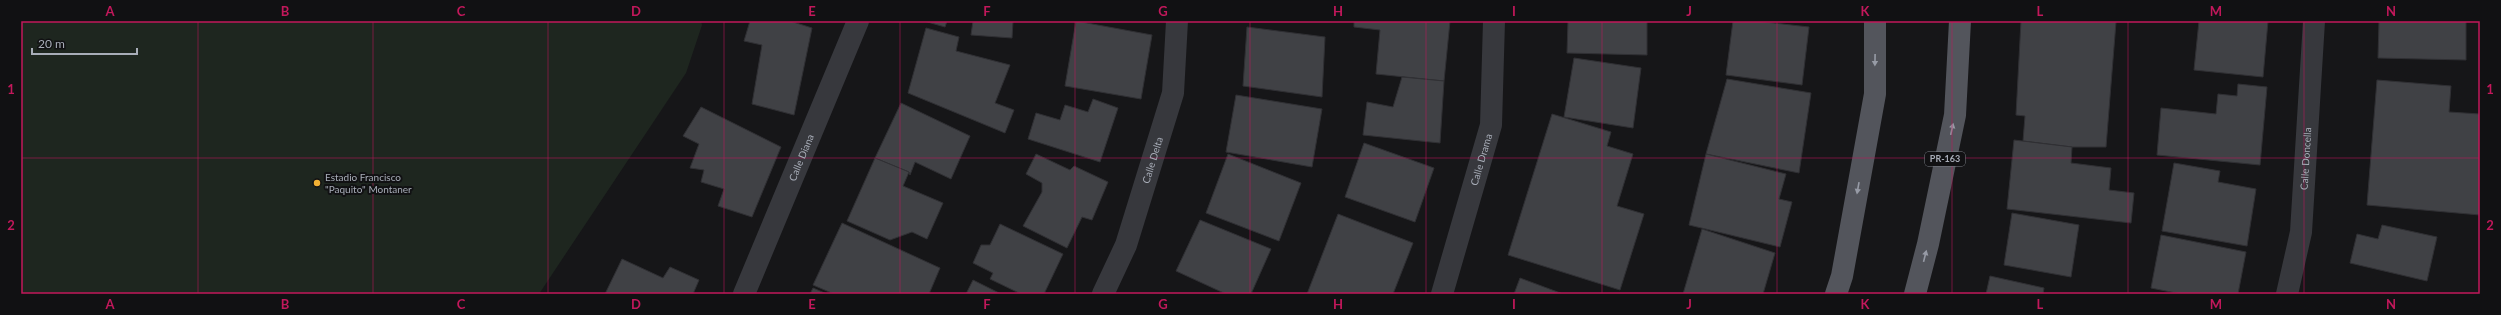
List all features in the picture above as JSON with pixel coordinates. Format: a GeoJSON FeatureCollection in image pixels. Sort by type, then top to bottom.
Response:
{"type":"FeatureCollection","features":[{"type":"Feature","properties":{"kind":"main road"},"geometry":{"type":"LineString","coordinates":[[1836,294],[1842,276],[1875,94],[1876,21]]}},
{"type":"Feature","properties":{"kind":"main road","name":"PR-163"},"geometry":{"type":"LineString","coordinates":[[1915,294],[1928,244],[1954,115],[1960,21]]}},
{"type":"Feature","properties":{"kind":"street","name":"Calle Diana"},"geometry":{"type":"LineString","coordinates":[[744,294],[858,21]]}},
{"type":"Feature","properties":{"kind":"street","name":"Calle Delta"},"geometry":{"type":"LineString","coordinates":[[1103,294],[1126,245],[1173,93],[1177,21]]}},
{"type":"Feature","properties":{"kind":"street","name":"Calle Drama"},"geometry":{"type":"LineString","coordinates":[[1442,294],[1491,125],[1494,21]]}},
{"type":"Feature","properties":{"kind":"street","name":"Calle Doncella"},"geometry":{"type":"LineString","coordinates":[[2287,294],[2301,232],[2314,21]]}},
{"type":"Feature","properties":{"kind":"shaded area","name":"Estadio Francisco \"Paquito\" Montaner"},"geometry":{"type":"Polygon","coordinates":[[[21,21],[701,21],[702,25],[686,73],[539,294],[21,294],[21,21]]]}},
{"type":"Feature","properties":{"kind":"building"},"geometry":{"type":"Polygon","coordinates":[[[750,21],[790,21],[812,28],[794,115],[752,104],[762,45],[744,41],[750,21]]]}},
{"type":"Feature","properties":{"kind":"building"},"geometry":{"type":"Polygon","coordinates":[[[924,21],[947,21],[945,27],[924,21]]]}},
{"type":"Feature","properties":{"kind":"building"},"geometry":{"type":"Polygon","coordinates":[[[973,21],[1013,21],[1012,38],[971,35],[973,21]]]}},
{"type":"Feature","properties":{"kind":"building"},"geometry":{"type":"Polygon","coordinates":[[[1076,21],[1152,35],[1141,99],[1065,86],[1076,21]]]}},
{"type":"Feature","properties":{"kind":"building"},"geometry":{"type":"Polygon","coordinates":[[[1354,21],[1450,21],[1444,81],[1376,74],[1380,30],[1354,27],[1354,21]]]}},
{"type":"Feature","properties":{"kind":"building"},"geometry":{"type":"Polygon","coordinates":[[[1568,21],[1647,21],[1647,55],[1567,53],[1568,21]]]}},
{"type":"Feature","properties":{"kind":"building"},"geometry":{"type":"Polygon","coordinates":[[[1733,21],[1756,21],[1809,27],[1802,85],[1726,75],[1733,21]]]}},
{"type":"Feature","properties":{"kind":"building"},"geometry":{"type":"Polygon","coordinates":[[[2021,21],[2116,22],[2106,147],[2072,147],[2023,141],[2025,116],[2016,115],[2021,21]]]}},
{"type":"Feature","properties":{"kind":"building"},"geometry":{"type":"Polygon","coordinates":[[[2199,21],[2268,21],[2263,77],[2194,70],[2199,21]]]}},
{"type":"Feature","properties":{"kind":"building"},"geometry":{"type":"Polygon","coordinates":[[[2379,21],[2466,21],[2466,60],[2378,58],[2379,21]]]}},
{"type":"Feature","properties":{"kind":"building"},"geometry":{"type":"Polygon","coordinates":[[[1247,27],[1325,37],[1322,97],[1243,86],[1247,27]]]}},
{"type":"Feature","properties":{"kind":"building"},"geometry":{"type":"Polygon","coordinates":[[[926,28],[959,37],[956,51],[1010,65],[995,103],[1014,110],[1005,133],[908,93],[926,28]]]}},
{"type":"Feature","properties":{"kind":"building"},"geometry":{"type":"Polygon","coordinates":[[[1574,58],[1641,68],[1633,128],[1564,117],[1574,58]]]}},
{"type":"Feature","properties":{"kind":"building"},"geometry":{"type":"Polygon","coordinates":[[[1402,77],[1444,81],[1440,143],[1363,135],[1367,102],[1393,107],[1402,77]]]}},
{"type":"Feature","properties":{"kind":"building"},"geometry":{"type":"Polygon","coordinates":[[[1727,79],[1811,93],[1799,173],[1706,154],[1727,79]]]}},
{"type":"Feature","properties":{"kind":"building"},"geometry":{"type":"Polygon","coordinates":[[[2377,80],[2451,86],[2449,112],[2480,114],[2480,215],[2367,205],[2377,80]]]}},
{"type":"Feature","properties":{"kind":"building"},"geometry":{"type":"Polygon","coordinates":[[[2238,84],[2267,87],[2260,165],[2157,155],[2161,108],[2216,114],[2218,94],[2237,96],[2238,84]]]}},
{"type":"Feature","properties":{"kind":"building"},"geometry":{"type":"Polygon","coordinates":[[[1236,95],[1322,109],[1312,167],[1226,152],[1236,95]]]}},
{"type":"Feature","properties":{"kind":"building"},"geometry":{"type":"Polygon","coordinates":[[[1093,99],[1118,108],[1100,162],[1028,139],[1036,113],[1060,120],[1065,105],[1088,112],[1093,99]]]}},
{"type":"Feature","properties":{"kind":"building"},"geometry":{"type":"Polygon","coordinates":[[[901,103],[970,136],[951,179],[915,162],[910,175],[909,172],[875,158],[901,103]]]}},
{"type":"Feature","properties":{"kind":"building"},"geometry":{"type":"Polygon","coordinates":[[[701,107],[781,147],[752,217],[718,206],[724,189],[701,182],[704,170],[690,168],[699,144],[683,136],[701,107]]]}},
{"type":"Feature","properties":{"kind":"building"},"geometry":{"type":"Polygon","coordinates":[[[1552,114],[1611,132],[1607,146],[1633,154],[1617,206],[1644,214],[1620,290],[1508,255],[1552,114]]]}},
{"type":"Feature","properties":{"kind":"building"},"geometry":{"type":"Polygon","coordinates":[[[2014,140],[2072,147],[2071,163],[2111,168],[2109,190],[2134,193],[2131,223],[2007,209],[2014,140]]]}},
{"type":"Feature","properties":{"kind":"building"},"geometry":{"type":"Polygon","coordinates":[[[1364,143],[1434,168],[1415,222],[1345,197],[1364,143]]]}},
{"type":"Feature","properties":{"kind":"building"},"geometry":{"type":"Polygon","coordinates":[[[1036,154],[1070,170],[1074,166],[1108,182],[1092,220],[1082,217],[1067,248],[1023,226],[1042,192],[1042,183],[1026,174],[1036,154]]]}},
{"type":"Feature","properties":{"kind":"building"},"geometry":{"type":"Polygon","coordinates":[[[1228,154],[1301,183],[1279,241],[1206,213],[1228,154]]]}},
{"type":"Feature","properties":{"kind":"building"},"geometry":{"type":"Polygon","coordinates":[[[1706,154],[1786,174],[1779,199],[1792,202],[1780,247],[1689,225],[1706,154]]]}},
{"type":"Feature","properties":{"kind":"building"},"geometry":{"type":"Polygon","coordinates":[[[875,158],[909,172],[903,186],[943,203],[927,239],[912,232],[890,240],[847,221],[875,158]]]}},
{"type":"Feature","properties":{"kind":"building"},"geometry":{"type":"Polygon","coordinates":[[[2174,163],[2220,171],[2218,182],[2256,189],[2247,246],[2162,231],[2174,163]]]}},
{"type":"Feature","properties":{"kind":"building"},"geometry":{"type":"Polygon","coordinates":[[[2012,213],[2079,225],[2071,277],[2004,265],[2012,213]]]}},
{"type":"Feature","properties":{"kind":"building"},"geometry":{"type":"Polygon","coordinates":[[[1338,214],[1413,243],[1393,294],[1307,294],[1338,214]]]}},
{"type":"Feature","properties":{"kind":"building"},"geometry":{"type":"Polygon","coordinates":[[[1200,220],[1271,249],[1251,294],[1226,294],[1176,271],[1200,220]]]}},
{"type":"Feature","properties":{"kind":"building"},"geometry":{"type":"Polygon","coordinates":[[[842,223],[940,268],[929,294],[834,294],[813,285],[842,223]]]}},
{"type":"Feature","properties":{"kind":"building"},"geometry":{"type":"Polygon","coordinates":[[[1000,224],[1063,254],[1044,294],[1021,294],[990,279],[993,273],[973,263],[981,245],[990,245],[1000,224]]]}},
{"type":"Feature","properties":{"kind":"building"},"geometry":{"type":"Polygon","coordinates":[[[2382,225],[2437,237],[2427,281],[2350,263],[2357,234],[2378,239],[2382,225]]]}},
{"type":"Feature","properties":{"kind":"building"},"geometry":{"type":"Polygon","coordinates":[[[1702,229],[1775,253],[1763,294],[1683,294],[1702,229]]]}},
{"type":"Feature","properties":{"kind":"building"},"geometry":{"type":"Polygon","coordinates":[[[2161,235],[2246,252],[2238,294],[2181,294],[2151,288],[2161,235]]]}},
{"type":"Feature","properties":{"kind":"building"},"geometry":{"type":"Polygon","coordinates":[[[622,259],[663,278],[670,267],[699,280],[693,294],[605,294],[622,259]]]}},
{"type":"Feature","properties":{"kind":"building"},"geometry":{"type":"Polygon","coordinates":[[[1990,276],[2044,288],[2043,294],[1986,294],[1990,276]]]}},
{"type":"Feature","properties":{"kind":"building"},"geometry":{"type":"Polygon","coordinates":[[[1520,278],[1563,294],[1514,294],[1520,278]]]}},
{"type":"Feature","properties":{"kind":"building"},"geometry":{"type":"Polygon","coordinates":[[[973,280],[1001,294],[966,294],[973,280]]]}},
{"type":"Feature","properties":{"kind":"building"},"geometry":{"type":"Polygon","coordinates":[[[813,288],[827,294],[810,294],[813,288]]]}},
{"type":"Feature","properties":{"kind":"place","name":"Estadio Francisco \"Paquito\" Montaner"},"geometry":{"type":"Point","coordinates":[317,183]}}]}
